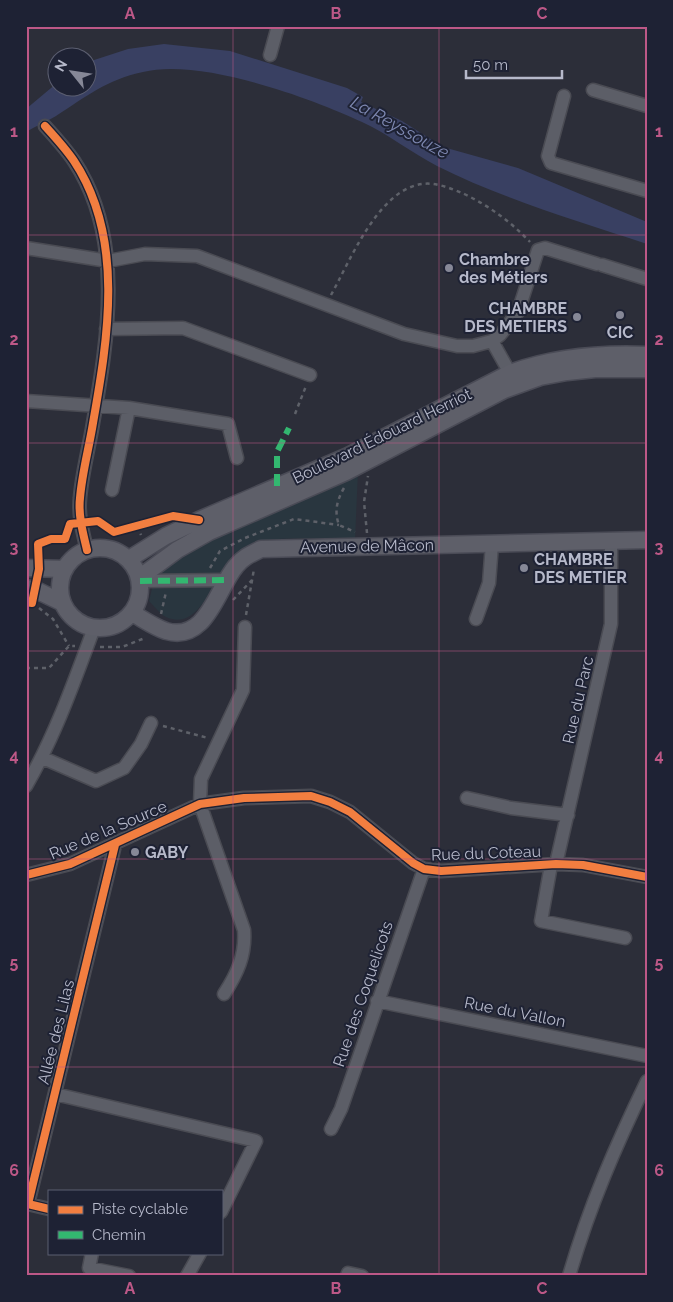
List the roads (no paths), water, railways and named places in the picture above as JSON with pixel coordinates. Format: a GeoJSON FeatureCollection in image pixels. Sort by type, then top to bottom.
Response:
{"type":"FeatureCollection","features":[{"type":"Feature","properties":{"kind":"main road","name":"Boulevard Édouard Herriot"},"geometry":{"type":"LineString","coordinates":[[129,560],[166,536],[348,456],[510,373],[534,364],[562,358],[647,355]]}},
{"type":"Feature","properties":{"kind":"main road","name":"Boulevard Édouard Herriot"},"geometry":{"type":"LineString","coordinates":[[140,579],[177,550],[208,532],[346,472],[504,390],[540,377],[595,369],[647,369]]}},
{"type":"Feature","properties":{"kind":"main road","name":"Avenue de Mâcon"},"geometry":{"type":"LineString","coordinates":[[132,613],[168,632],[183,632],[196,626],[209,612],[248,546],[261,549],[278,547],[372,547],[647,540]]}},
{"type":"Feature","properties":{"kind":"main road"},"geometry":{"type":"LineString","coordinates":[[29,595],[36,590],[62,603],[75,620],[94,628],[115,626],[132,613],[140,592],[140,579],[129,560],[109,549],[87,550],[78,555],[65,569],[61,580],[62,603]]}},
{"type":"Feature","properties":{"kind":"main road"},"geometry":{"type":"LineString","coordinates":[[26,568],[65,569]]}},
{"type":"Feature","properties":{"kind":"street"},"geometry":{"type":"LineString","coordinates":[[270,55],[278,26]]}},
{"type":"Feature","properties":{"kind":"street"},"geometry":{"type":"LineString","coordinates":[[593,90],[647,106]]}},
{"type":"Feature","properties":{"kind":"street"},"geometry":{"type":"LineString","coordinates":[[564,96],[548,156],[550,163],[647,191]]}},
{"type":"Feature","properties":{"kind":"street"},"geometry":{"type":"LineString","coordinates":[[46,126],[74,161],[88,188],[99,221],[108,261],[106,329],[96,406],[80,499],[81,523],[87,550]]}},
{"type":"Feature","properties":{"kind":"street"},"geometry":{"type":"LineString","coordinates":[[26,248],[108,261],[145,254],[197,256],[410,336],[457,346],[473,346],[492,341],[500,335],[518,312],[538,250],[545,248],[647,279]]}},
{"type":"Feature","properties":{"kind":"street"},"geometry":{"type":"LineString","coordinates":[[106,329],[183,328],[310,375]]}},
{"type":"Feature","properties":{"kind":"street"},"geometry":{"type":"LineString","coordinates":[[492,341],[510,373]]}},
{"type":"Feature","properties":{"kind":"street"},"geometry":{"type":"LineString","coordinates":[[26,401],[129,408],[228,424],[236,458]]}},
{"type":"Feature","properties":{"kind":"street"},"geometry":{"type":"LineString","coordinates":[[112,490],[129,408]]}},
{"type":"Feature","properties":{"kind":"street","name":"Rue du Parc"},"geometry":{"type":"LineString","coordinates":[[611,541],[611,624],[542,921],[625,938]]}},
{"type":"Feature","properties":{"kind":"street"},"geometry":{"type":"LineString","coordinates":[[476,619],[490,583],[492,544]]}},
{"type":"Feature","properties":{"kind":"street"},"geometry":{"type":"LineString","coordinates":[[140,579],[227,580]]}},
{"type":"Feature","properties":{"kind":"street"},"geometry":{"type":"LineString","coordinates":[[224,994],[238,974],[245,939],[244,930],[200,804],[201,779],[243,690],[244,626]]}},
{"type":"Feature","properties":{"kind":"street"},"geometry":{"type":"LineString","coordinates":[[26,786],[43,758],[94,628]]}},
{"type":"Feature","properties":{"kind":"street"},"geometry":{"type":"LineString","coordinates":[[43,758],[96,781],[124,768],[141,744],[152,723]]}},
{"type":"Feature","properties":{"kind":"street","name":"Rue du Coteau"},"geometry":{"type":"LineString","coordinates":[[200,804],[244,798],[311,796],[330,802],[350,812],[424,870],[441,871],[583,865],[647,877]]}},
{"type":"Feature","properties":{"kind":"street"},"geometry":{"type":"LineString","coordinates":[[467,798],[511,808],[568,815]]}},
{"type":"Feature","properties":{"kind":"street","name":"Rue de la Source"},"geometry":{"type":"LineString","coordinates":[[26,875],[70,864],[115,845],[200,804]]}},
{"type":"Feature","properties":{"kind":"street","name":"Allée des Lilas"},"geometry":{"type":"LineString","coordinates":[[48,1209],[28,1204],[115,845]]}},
{"type":"Feature","properties":{"kind":"street","name":"Rue des Coquelicots"},"geometry":{"type":"LineString","coordinates":[[331,1129],[340,1109],[424,870]]}},
{"type":"Feature","properties":{"kind":"street","name":"Rue du Vallon"},"geometry":{"type":"LineString","coordinates":[[377,1001],[647,1056]]}},
{"type":"Feature","properties":{"kind":"street"},"geometry":{"type":"LineString","coordinates":[[569,1276],[586,1220],[609,1160],[647,1081]]}},
{"type":"Feature","properties":{"kind":"street","name":"Allée des Lilas"},"geometry":{"type":"LineString","coordinates":[[55,1094],[256,1141],[222,1210]]}},
{"type":"Feature","properties":{"kind":"street"},"geometry":{"type":"LineString","coordinates":[[92,1254],[89,1268],[129,1276]]}},
{"type":"Feature","properties":{"kind":"street"},"geometry":{"type":"LineString","coordinates":[[187,1276],[199,1254]]}},
{"type":"Feature","properties":{"kind":"street"},"geometry":{"type":"LineString","coordinates":[[347,1276],[348,1273],[362,1276]]}},
{"type":"Feature","properties":{"kind":"water","name":"La Reyssouze"},"geometry":{"type":"Polygon","coordinates":[[[164,44],[230,51],[347,88],[363,97],[361,102],[402,121],[443,147],[518,168],[647,222],[647,244],[540,209],[488,189],[437,166],[372,127],[340,112],[254,82],[194,70],[167,69],[130,75],[98,89],[98,59],[128,49],[164,44]]]}},
{"type":"Feature","properties":{"kind":"water"},"geometry":{"type":"Polygon","coordinates":[[[48,91],[48,98],[84,98],[26,132],[26,109],[48,91]]]}},
{"type":"Feature","properties":{"kind":"place","name":"Chambre des Métiers"},"geometry":{"type":"Point","coordinates":[449,268]}},
{"type":"Feature","properties":{"kind":"place","name":"CIC"},"geometry":{"type":"Point","coordinates":[620,315]}},
{"type":"Feature","properties":{"kind":"place","name":"CHAMBRE DES METIERS"},"geometry":{"type":"Point","coordinates":[577,317]}},
{"type":"Feature","properties":{"kind":"place","name":"CHAMBRE DES METIER"},"geometry":{"type":"Point","coordinates":[524,568]}},
{"type":"Feature","properties":{"kind":"place","name":"GABY"},"geometry":{"type":"Point","coordinates":[135,852]}}]}
